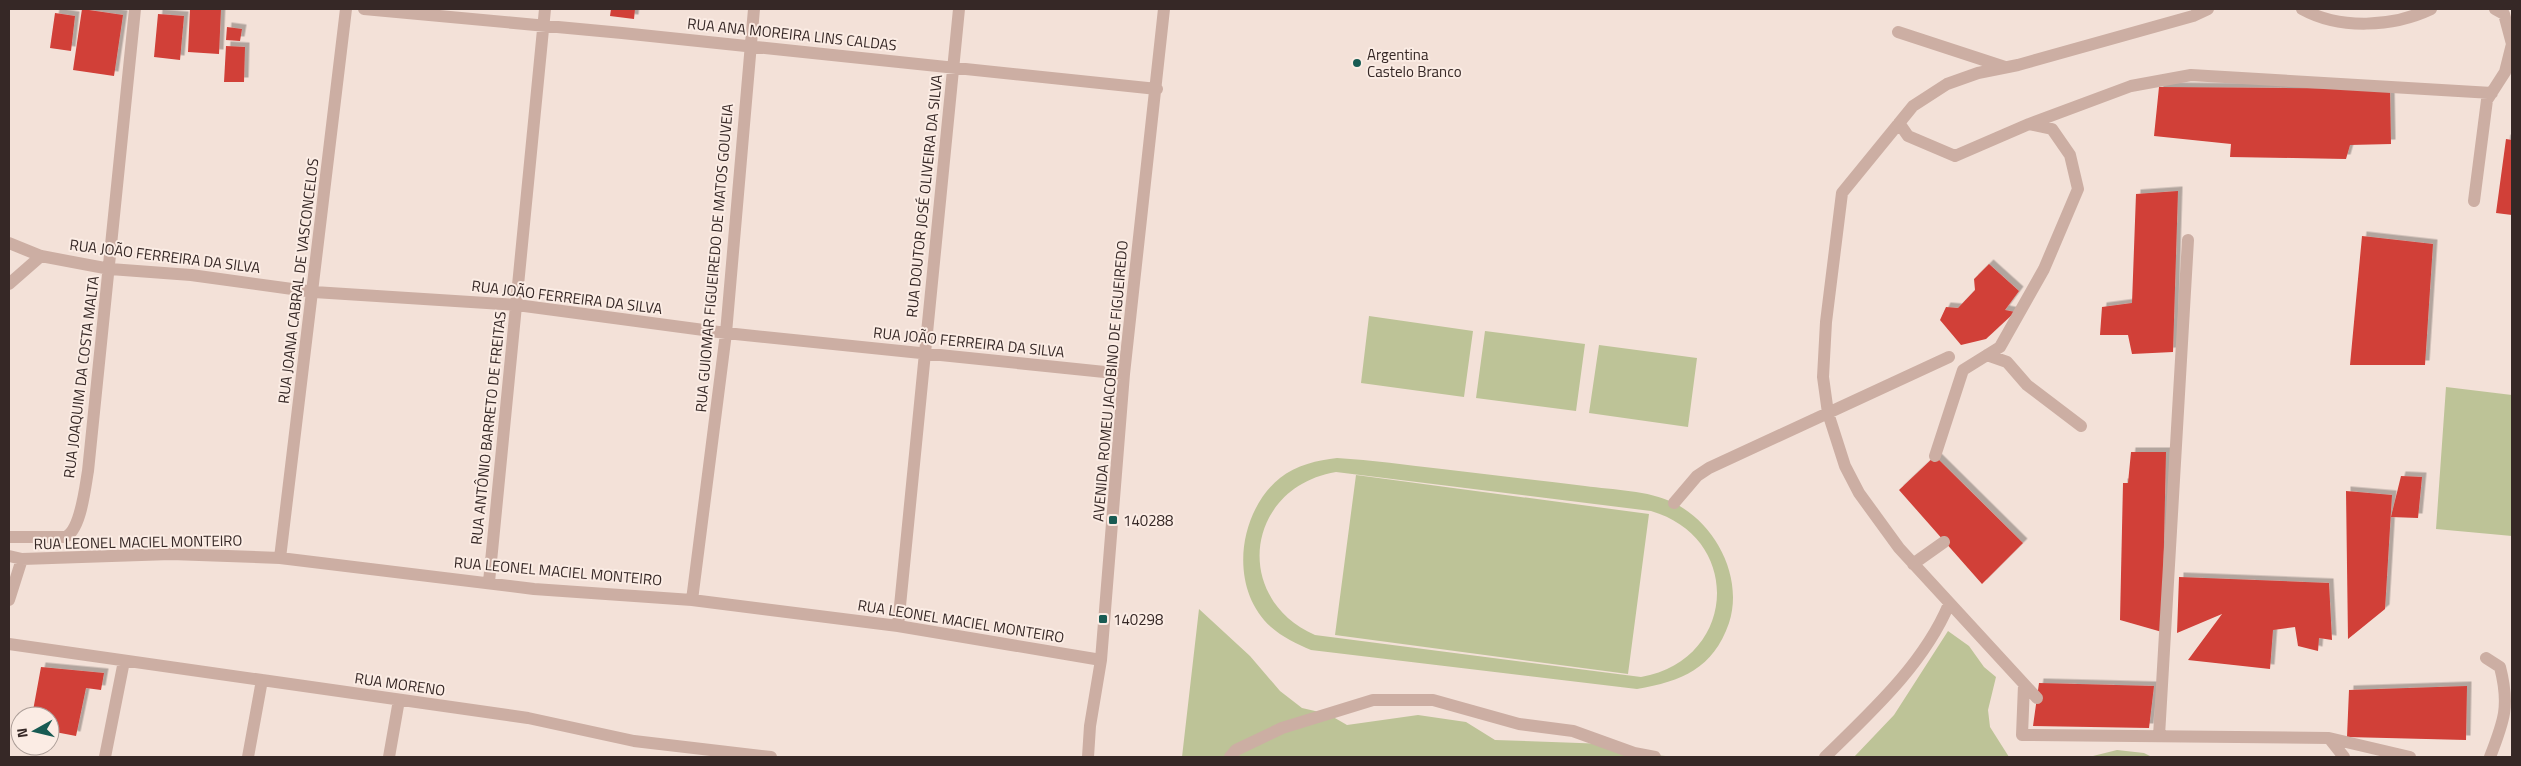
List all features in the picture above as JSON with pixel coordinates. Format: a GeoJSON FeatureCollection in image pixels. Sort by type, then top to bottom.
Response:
{"type":"FeatureCollection","features":[{"type":"Feature","properties":{"kind":"street","name":"RUA JOAQUIM DA COSTA MALTA"},"geometry":{"type":"LineString","coordinates":[[9,536],[65,537],[72,533],[76,525],[88,471],[135,9]]}},
{"type":"Feature","properties":{"kind":"street","name":"RUA JOANA CABRAL DE VASCONCELOS"},"geometry":{"type":"LineString","coordinates":[[280,558],[314,292],[346,9]]}},
{"type":"Feature","properties":{"kind":"street","name":"RUA ANA MOREIRA LINS CALDAS"},"geometry":{"type":"LineString","coordinates":[[364,9],[544,25],[1156,89]]}},
{"type":"Feature","properties":{"kind":"street","name":"RUA ANTÔNIO BARRETO DE FREITAS"},"geometry":{"type":"LineString","coordinates":[[489,582],[545,9]]}},
{"type":"Feature","properties":{"kind":"street","name":"RUA GUIOMAR FIGUEIREDO DE MATOS GOUVEIA"},"geometry":{"type":"LineString","coordinates":[[692,600],[726,333],[749,47],[754,9]]}},
{"type":"Feature","properties":{"kind":"street","name":"RUA DOUTOR JOSÉ OLIVEIRA DA SILVA"},"geometry":{"type":"LineString","coordinates":[[898,626],[959,9]]}},
{"type":"Feature","properties":{"kind":"street","name":"AVENIDA ROMEU JACOBINO DE FIGUEIREDO"},"geometry":{"type":"LineString","coordinates":[[1088,757],[1090,726],[1101,660],[1124,374],[1164,9]]}},
{"type":"Feature","properties":{"kind":"street"},"geometry":{"type":"LineString","coordinates":[[2037,698],[1899,548],[1859,493],[1845,466],[1828,413],[1823,377],[1823,350],[1842,193],[1912,106],[1947,84],[2193,16],[2208,9]]}},
{"type":"Feature","properties":{"kind":"street"},"geometry":{"type":"LineString","coordinates":[[2302,9],[2319,18],[2352,24],[2387,21],[2432,9]]}},
{"type":"Feature","properties":{"kind":"street"},"geometry":{"type":"LineString","coordinates":[[2474,201],[2487,100],[2506,72],[2512,44],[2504,14],[2495,9]]}},
{"type":"Feature","properties":{"kind":"street"},"geometry":{"type":"LineString","coordinates":[[1898,32],[2005,68]]}},
{"type":"Feature","properties":{"kind":"street"},"geometry":{"type":"LineString","coordinates":[[1899,123],[1908,136],[1955,156],[2029,124],[2131,86],[2191,76],[2492,93]]}},
{"type":"Feature","properties":{"kind":"street"},"geometry":{"type":"LineString","coordinates":[[1935,456],[1963,370],[2000,347],[2044,269],[2078,189],[2070,155],[2052,129],[2029,124]]}},
{"type":"Feature","properties":{"kind":"street"},"geometry":{"type":"LineString","coordinates":[[2159,736],[2188,240]]}},
{"type":"Feature","properties":{"kind":"street","name":"RUA JOÃO FERREIRA DA SILVA"},"geometry":{"type":"LineString","coordinates":[[9,244],[41,256],[110,269],[191,275],[314,292],[517,305],[726,333],[1124,374]]}},
{"type":"Feature","properties":{"kind":"street"},"geometry":{"type":"LineString","coordinates":[[9,284],[41,256]]}},
{"type":"Feature","properties":{"kind":"street"},"geometry":{"type":"LineString","coordinates":[[1987,356],[2007,362],[2027,385],[2081,426]]}},
{"type":"Feature","properties":{"kind":"street"},"geometry":{"type":"LineString","coordinates":[[1674,503],[1697,476],[1709,468],[1949,357]]}},
{"type":"Feature","properties":{"kind":"street"},"geometry":{"type":"LineString","coordinates":[[1913,564],[1944,542]]}},
{"type":"Feature","properties":{"kind":"street","name":"RUA LEONEL MACIEL MONTEIRO"},"geometry":{"type":"LineString","coordinates":[[9,556],[22,559],[171,554],[280,558],[552,590],[692,600],[898,626],[1101,660]]}},
{"type":"Feature","properties":{"kind":"street"},"geometry":{"type":"LineString","coordinates":[[9,600],[22,559]]}},
{"type":"Feature","properties":{"kind":"street"},"geometry":{"type":"LineString","coordinates":[[1825,757],[1916,661],[1940,625],[1949,604]]}},
{"type":"Feature","properties":{"kind":"street","name":"RUA MORENO"},"geometry":{"type":"LineString","coordinates":[[9,644],[528,718],[634,741],[662,751],[771,757]]}},
{"type":"Feature","properties":{"kind":"street"},"geometry":{"type":"LineString","coordinates":[[2486,658],[2500,667],[2506,692],[2504,720],[2490,757]]}},
{"type":"Feature","properties":{"kind":"street"},"geometry":{"type":"LineString","coordinates":[[105,757],[124,660]]}},
{"type":"Feature","properties":{"kind":"street"},"geometry":{"type":"LineString","coordinates":[[248,757],[262,680]]}},
{"type":"Feature","properties":{"kind":"street"},"geometry":{"type":"LineString","coordinates":[[2024,685],[2022,735],[2329,738],[2410,757]]}},
{"type":"Feature","properties":{"kind":"street"},"geometry":{"type":"LineString","coordinates":[[389,757],[399,700]]}},
{"type":"Feature","properties":{"kind":"street"},"geometry":{"type":"LineString","coordinates":[[1230,757],[1236,750],[1282,728],[1373,700],[1433,700],[1519,724],[1574,731],[1634,753],[1655,757]]}},
{"type":"Feature","properties":{"kind":"street"},"geometry":{"type":"LineString","coordinates":[[2329,738],[2344,757]]}},
{"type":"Feature","properties":{"kind":"green space"},"geometry":{"type":"Polygon","coordinates":[[[1369,316],[1473,331],[1464,397],[1361,383],[1369,316]]]}},
{"type":"Feature","properties":{"kind":"green space"},"geometry":{"type":"Polygon","coordinates":[[[1485,331],[1585,344],[1576,411],[1476,398],[1485,331]]]}},
{"type":"Feature","properties":{"kind":"green space"},"geometry":{"type":"Polygon","coordinates":[[[1599,345],[1697,358],[1688,427],[1589,413],[1599,345]]]}},
{"type":"Feature","properties":{"kind":"green space"},"geometry":{"type":"Polygon","coordinates":[[[2446,387],[2512,395],[2512,536],[2436,529],[2446,387]]]}},
{"type":"Feature","properties":{"kind":"green space"},"geometry":{"type":"Polygon","coordinates":[[[1337,458],[1630,491],[1653,495],[1674,503],[1689,512],[1702,524],[1722,553],[1729,570],[1733,605],[1729,623],[1722,639],[1705,662],[1694,670],[1668,682],[1637,689],[1311,650],[1300,645],[1271,627],[1257,611],[1248,592],[1244,572],[1247,530],[1255,510],[1266,493],[1286,473],[1307,464],[1337,458]],[[1336,472],[1306,482],[1283,499],[1268,520],[1260,545],[1261,571],[1270,596],[1288,618],[1315,635],[1641,677],[1673,666],[1696,648],[1711,624],[1717,598],[1714,571],[1702,546],[1681,525],[1651,511],[1336,472]]]}},
{"type":"Feature","properties":{"kind":"green space"},"geometry":{"type":"Polygon","coordinates":[[[1356,475],[1649,514],[1628,674],[1335,635],[1356,475]]]}},
{"type":"Feature","properties":{"kind":"green space"},"geometry":{"type":"Polygon","coordinates":[[[1199,609],[1250,656],[1280,691],[1302,708],[1328,714],[1347,725],[1418,715],[1466,722],[1495,740],[1607,744],[1634,753],[1676,757],[1182,757],[1199,609]]]}},
{"type":"Feature","properties":{"kind":"green space"},"geometry":{"type":"Polygon","coordinates":[[[1948,631],[1969,646],[1984,667],[1996,677],[1988,710],[1990,727],[2009,757],[1854,757],[1894,715],[1948,631]]]}},
{"type":"Feature","properties":{"kind":"green space"},"geometry":{"type":"Polygon","coordinates":[[[2117,750],[2144,753],[2152,757],[2089,757],[2117,750]]]}},
{"type":"Feature","properties":{"kind":"building"},"geometry":{"type":"Polygon","coordinates":[[[82,9],[123,15],[114,76],[73,70],[82,9]]]}},
{"type":"Feature","properties":{"kind":"building"},"geometry":{"type":"Polygon","coordinates":[[[190,9],[221,9],[219,54],[188,52],[190,9]]]}},
{"type":"Feature","properties":{"kind":"building"},"geometry":{"type":"Polygon","coordinates":[[[611,9],[635,9],[634,19],[610,16],[611,9]]]}},
{"type":"Feature","properties":{"kind":"building"},"geometry":{"type":"Polygon","coordinates":[[[55,13],[75,16],[71,51],[50,48],[55,13]]]}},
{"type":"Feature","properties":{"kind":"building"},"geometry":{"type":"Polygon","coordinates":[[[158,14],[184,16],[180,60],[154,57],[158,14]]]}},
{"type":"Feature","properties":{"kind":"building"},"geometry":{"type":"Polygon","coordinates":[[[227,27],[242,29],[240,41],[226,40],[227,27]]]}},
{"type":"Feature","properties":{"kind":"building"},"geometry":{"type":"Polygon","coordinates":[[[226,46],[245,47],[244,82],[224,82],[226,46]]]}},
{"type":"Feature","properties":{"kind":"building"},"geometry":{"type":"Polygon","coordinates":[[[2159,87],[2390,89],[2391,144],[2350,145],[2346,159],[2230,157],[2231,144],[2154,136],[2159,87]]]}},
{"type":"Feature","properties":{"kind":"building"},"geometry":{"type":"Polygon","coordinates":[[[2506,139],[2512,140],[2512,215],[2496,213],[2506,139]]]}},
{"type":"Feature","properties":{"kind":"building"},"geometry":{"type":"Polygon","coordinates":[[[2178,191],[2173,352],[2132,354],[2128,335],[2100,335],[2102,307],[2132,303],[2136,194],[2178,191]]]}},
{"type":"Feature","properties":{"kind":"building"},"geometry":{"type":"Polygon","coordinates":[[[2362,236],[2433,244],[2425,365],[2350,365],[2362,236]]]}},
{"type":"Feature","properties":{"kind":"building"},"geometry":{"type":"Polygon","coordinates":[[[1989,264],[2019,291],[2005,310],[2015,312],[1986,339],[1961,345],[1940,320],[1946,307],[1958,308],[1975,290],[1974,279],[1989,264]]]}},
{"type":"Feature","properties":{"kind":"building"},"geometry":{"type":"Polygon","coordinates":[[[2131,452],[2166,452],[2162,632],[2120,620],[2123,483],[2128,483],[2131,452]]]}},
{"type":"Feature","properties":{"kind":"building"},"geometry":{"type":"Polygon","coordinates":[[[1935,456],[2023,543],[1982,584],[1899,490],[1935,456]]]}},
{"type":"Feature","properties":{"kind":"building"},"geometry":{"type":"Polygon","coordinates":[[[2401,476],[2422,477],[2418,518],[2391,517],[2401,476]]]}},
{"type":"Feature","properties":{"kind":"building"},"geometry":{"type":"Polygon","coordinates":[[[2346,491],[2392,495],[2385,609],[2348,639],[2346,491]]]}},
{"type":"Feature","properties":{"kind":"building"},"geometry":{"type":"Polygon","coordinates":[[[2179,577],[2329,583],[2332,640],[2319,638],[2318,651],[2298,646],[2295,627],[2273,630],[2270,669],[2188,660],[2222,614],[2177,633],[2179,577]]]}},
{"type":"Feature","properties":{"kind":"building"},"geometry":{"type":"Polygon","coordinates":[[[41,667],[104,673],[101,690],[86,688],[76,736],[60,733],[60,706],[34,706],[41,667]]]}},
{"type":"Feature","properties":{"kind":"building"},"geometry":{"type":"Polygon","coordinates":[[[2039,683],[2154,686],[2149,728],[2033,726],[2039,683]]]}},
{"type":"Feature","properties":{"kind":"building"},"geometry":{"type":"Polygon","coordinates":[[[2467,686],[2466,740],[2347,737],[2349,690],[2467,686]]]}},
{"type":"Feature","properties":{"kind":"place","name":"Argentina Castelo Branco"},"geometry":{"type":"Point","coordinates":[1357,63]}},
{"type":"Feature","properties":{"kind":"place","name":"140288"},"geometry":{"type":"Point","coordinates":[1113,520]}},
{"type":"Feature","properties":{"kind":"place","name":"140298"},"geometry":{"type":"Point","coordinates":[1103,619]}}]}
